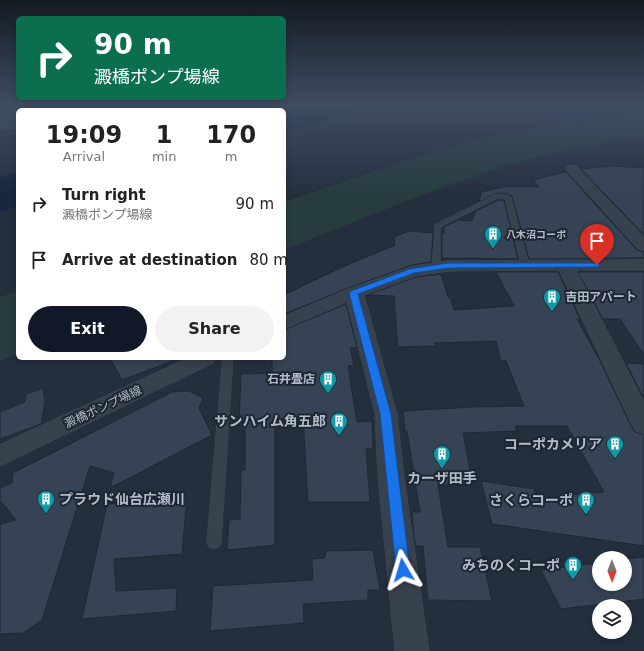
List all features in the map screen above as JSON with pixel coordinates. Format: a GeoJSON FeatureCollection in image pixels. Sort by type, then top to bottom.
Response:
{"type":"FeatureCollection","features":[{"type":"Feature","properties":{"kind":"street"},"geometry":{"type":"LineString","coordinates":[[572,169],[644,246]]}},
{"type":"Feature","properties":{"kind":"street"},"geometry":{"type":"LineString","coordinates":[[565,265],[644,425]]}},
{"type":"Feature","properties":{"kind":"street"},"geometry":{"type":"LineString","coordinates":[[286,322],[354,293],[413,271],[436,267],[644,265]]}},
{"type":"Feature","properties":{"kind":"street"},"geometry":{"type":"LineString","coordinates":[[354,293],[386,414],[412,651]]}},
{"type":"Feature","properties":{"kind":"street","name":"澱橋ポンプ場線"},"geometry":{"type":"LineString","coordinates":[[0,456],[202,360]]}},
{"type":"Feature","properties":{"kind":"lane"},"geometry":{"type":"LineString","coordinates":[[436,267],[437,226],[497,196],[508,197],[525,265]]}},
{"type":"Feature","properties":{"kind":"lane"},"geometry":{"type":"LineString","coordinates":[[214,543],[228,360]]}},
{"type":"Feature","properties":{"kind":"green space"},"geometry":{"type":"Polygon","coordinates":[[[500,135],[644,135],[563,151],[505,166],[409,200],[286,249],[286,201],[407,161],[482,139],[500,135]]]}},
{"type":"Feature","properties":{"kind":"green space"},"geometry":{"type":"Polygon","coordinates":[[[16,292],[16,355],[0,361],[0,297],[16,292]]]}},
{"type":"Feature","properties":{"kind":"water"},"geometry":{"type":"Polygon","coordinates":[[[16,172],[16,207],[0,211],[0,178],[16,172]]]}},
{"type":"Feature","properties":{"kind":"building"},"geometry":{"type":"Polygon","coordinates":[[[613,166],[644,168],[644,235],[581,169],[613,166]]]}},
{"type":"Feature","properties":{"kind":"building"},"geometry":{"type":"Polygon","coordinates":[[[566,172],[637,250],[644,252],[644,258],[529,259],[512,196],[497,193],[479,202],[481,192],[508,186],[539,187],[533,180],[566,172]]]}},
{"type":"Feature","properties":{"kind":"building"},"geometry":{"type":"Polygon","coordinates":[[[498,200],[504,200],[518,259],[442,258],[442,234],[444,234],[444,227],[458,220],[472,221],[476,211],[498,200]]]}},
{"type":"Feature","properties":{"kind":"building"},"geometry":{"type":"Polygon","coordinates":[[[409,231],[433,233],[431,262],[412,265],[348,288],[286,313],[286,294],[333,271],[395,245],[394,237],[409,231]]]}},
{"type":"Feature","properties":{"kind":"building"},"geometry":{"type":"Polygon","coordinates":[[[496,272],[558,272],[580,319],[577,319],[600,361],[631,426],[635,432],[644,435],[644,546],[492,524],[481,481],[534,489],[537,498],[604,492],[567,426],[515,426],[517,431],[463,433],[473,485],[438,485],[448,547],[480,547],[492,601],[428,600],[423,546],[416,546],[414,538],[412,512],[420,512],[407,431],[405,431],[403,411],[524,406],[506,361],[501,361],[496,341],[435,343],[436,346],[398,347],[394,296],[367,295],[416,277],[441,274],[448,297],[450,297],[454,310],[514,306],[496,272]]]}},
{"type":"Feature","properties":{"kind":"building"},"geometry":{"type":"Polygon","coordinates":[[[578,272],[644,272],[644,355],[620,319],[603,319],[578,272]]]}},
{"type":"Feature","properties":{"kind":"building"},"geometry":{"type":"Polygon","coordinates":[[[346,304],[357,348],[350,348],[354,365],[348,366],[357,422],[372,421],[373,449],[366,449],[370,502],[308,502],[303,420],[275,421],[275,545],[227,550],[229,520],[240,519],[241,470],[245,470],[245,418],[239,421],[241,374],[272,373],[272,360],[286,360],[286,329],[346,304]]]}},
{"type":"Feature","properties":{"kind":"building"},"geometry":{"type":"Polygon","coordinates":[[[111,360],[175,360],[122,380],[111,360]]]}},
{"type":"Feature","properties":{"kind":"building"},"geometry":{"type":"Polygon","coordinates":[[[626,363],[644,364],[644,399],[626,363]]]}},
{"type":"Feature","properties":{"kind":"building"},"geometry":{"type":"Polygon","coordinates":[[[43,388],[45,402],[41,424],[0,439],[0,412],[25,402],[26,394],[43,388]]]}},
{"type":"Feature","properties":{"kind":"building","name":"プラウド仙台広瀬川"},"geometry":{"type":"Polygon","coordinates":[[[189,391],[203,398],[199,408],[212,435],[110,488],[114,473],[90,466],[42,620],[23,633],[0,634],[0,524],[16,520],[0,500],[0,488],[12,483],[13,473],[172,392],[189,391]]]}},
{"type":"Feature","properties":{"kind":"building"},"geometry":{"type":"Polygon","coordinates":[[[187,497],[182,554],[114,559],[116,591],[177,588],[176,611],[82,619],[107,504],[187,497]]]}},
{"type":"Feature","properties":{"kind":"building"},"geometry":{"type":"Polygon","coordinates":[[[373,550],[380,590],[368,590],[368,600],[303,604],[304,623],[210,631],[213,586],[313,580],[312,559],[325,558],[326,551],[373,550]]]}},
{"type":"Feature","properties":{"kind":"building","name":"みちのくコーポ"},"geometry":{"type":"Polygon","coordinates":[[[644,557],[644,599],[632,600],[632,599],[592,599],[592,605],[561,609],[541,570],[592,564],[592,591],[632,591],[632,558],[644,557]]]}},
{"type":"Feature","properties":{"kind":"place","name":"八木沼コーポ"},"geometry":{"type":"Point","coordinates":[493,249]}},
{"type":"Feature","properties":{"kind":"place","name":"吉田アパート"},"geometry":{"type":"Point","coordinates":[552,312]}},
{"type":"Feature","properties":{"kind":"place","name":"石井畳店"},"geometry":{"type":"Point","coordinates":[328,394]}},
{"type":"Feature","properties":{"kind":"place","name":"サンハイム角五郎"},"geometry":{"type":"Point","coordinates":[339,436]}},
{"type":"Feature","properties":{"kind":"place","name":"コーポカメリア"},"geometry":{"type":"Point","coordinates":[615,459]}},
{"type":"Feature","properties":{"kind":"place","name":"カーザ田手"},"geometry":{"type":"Point","coordinates":[442,469]}},
{"type":"Feature","properties":{"kind":"place","name":"プラウド仙台広瀬川"},"geometry":{"type":"Point","coordinates":[46,514]}},
{"type":"Feature","properties":{"kind":"place","name":"さくらコーポ"},"geometry":{"type":"Point","coordinates":[586,515]}},
{"type":"Feature","properties":{"kind":"place","name":"みちのくコーポ"},"geometry":{"type":"Point","coordinates":[573,580]}},
{"type":"Feature","properties":{"kind":"route"},"geometry":{"type":"LineString","coordinates":[[403,570],[386,414],[354,293],[413,271],[448,266],[597,265]]}}]}
